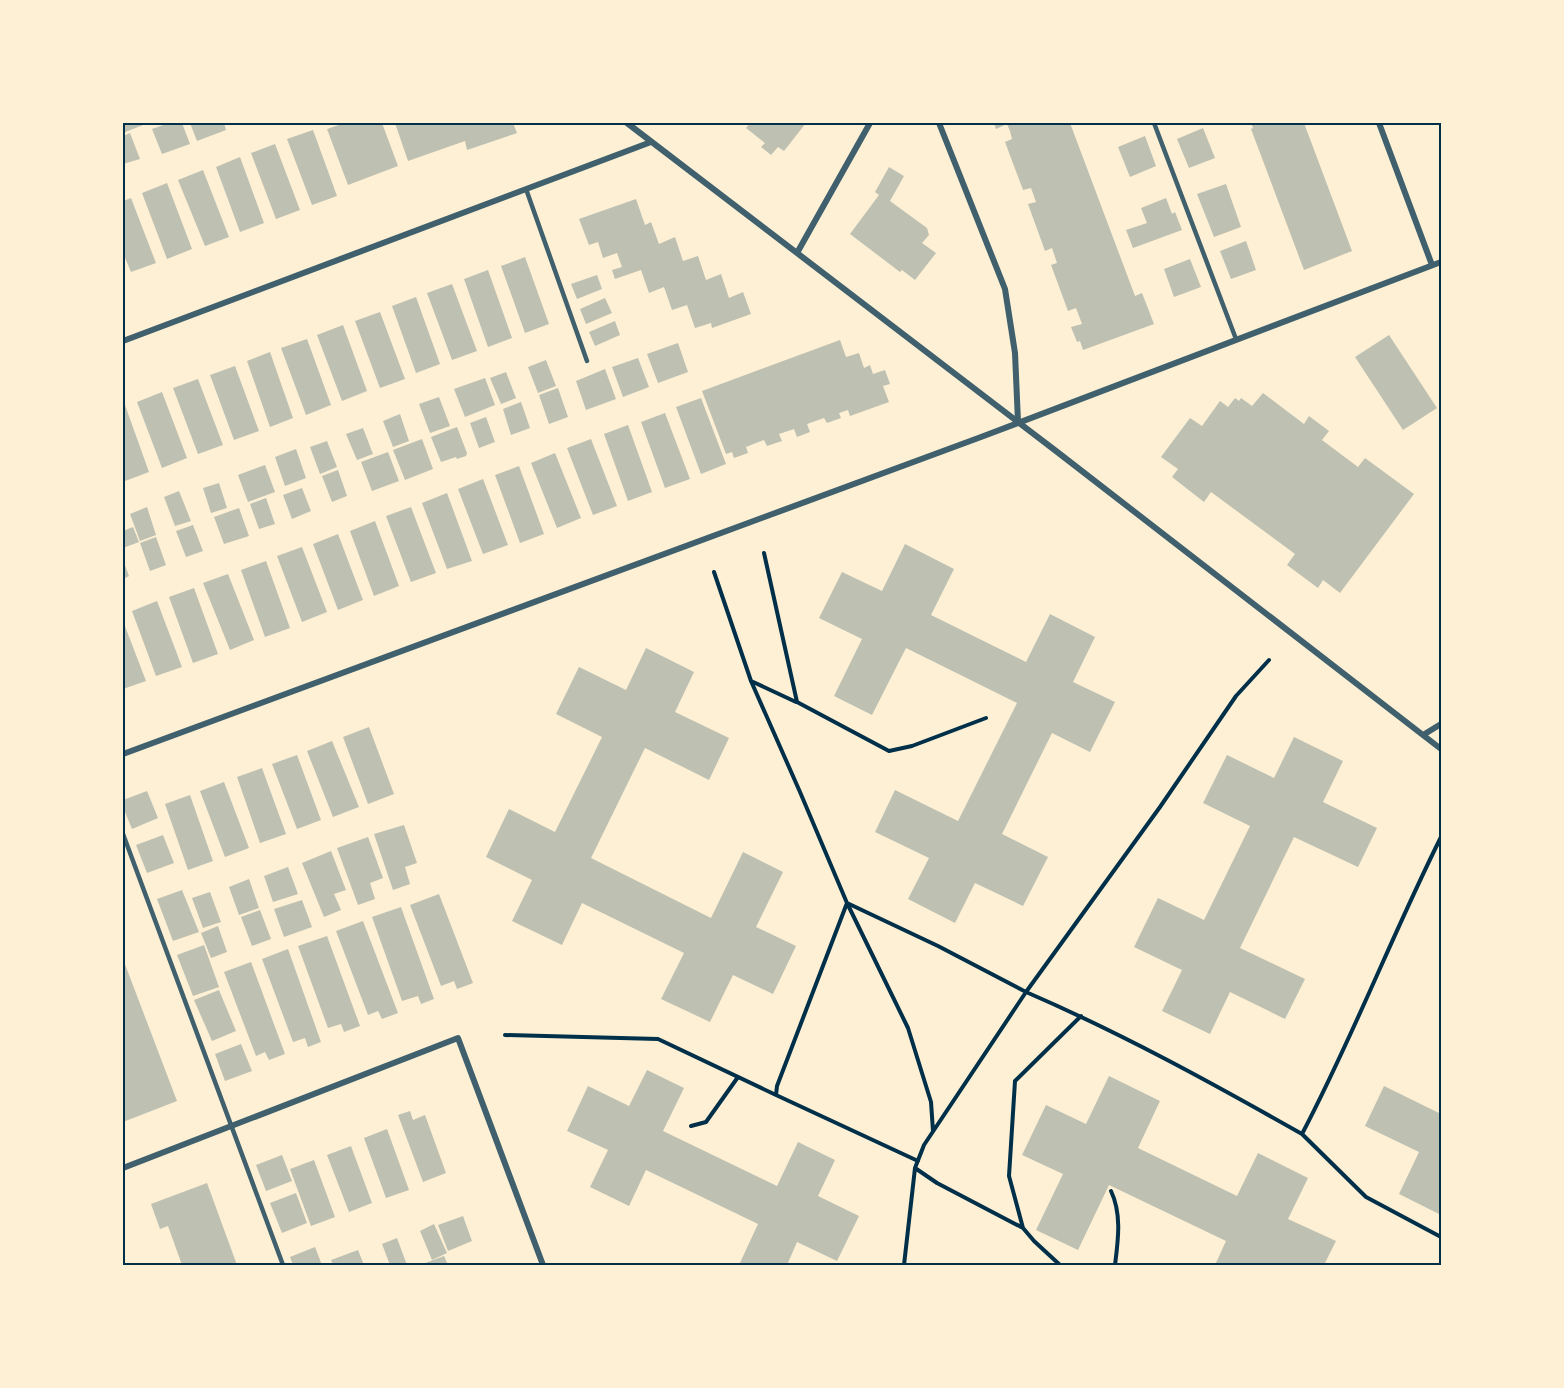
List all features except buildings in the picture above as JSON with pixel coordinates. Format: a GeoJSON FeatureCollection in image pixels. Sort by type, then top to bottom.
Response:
{"type":"FeatureCollection","features":[{"type":"Feature","properties":{"kind":"street"},"geometry":{"type":"LineString","coordinates":[[627,123],[1441,749]]}},
{"type":"Feature","properties":{"kind":"street"},"geometry":{"type":"LineString","coordinates":[[797,253],[870,123]]}},
{"type":"Feature","properties":{"kind":"street"},"geometry":{"type":"LineString","coordinates":[[939,123],[1005,289],[1015,353],[1018,422]]}},
{"type":"Feature","properties":{"kind":"street"},"geometry":{"type":"LineString","coordinates":[[1379,123],[1432,265]]}},
{"type":"Feature","properties":{"kind":"street"},"geometry":{"type":"LineString","coordinates":[[123,341],[651,142]]}},
{"type":"Feature","properties":{"kind":"street"},"geometry":{"type":"LineString","coordinates":[[123,754],[959,446],[1441,262]]}},
{"type":"Feature","properties":{"kind":"street"},"geometry":{"type":"LineString","coordinates":[[1423,735],[1441,723]]}},
{"type":"Feature","properties":{"kind":"street"},"geometry":{"type":"LineString","coordinates":[[123,1168],[458,1038],[543,1265]]}},
{"type":"Feature","properties":{"kind":"lane"},"geometry":{"type":"LineString","coordinates":[[1154,123],[1236,339]]}},
{"type":"Feature","properties":{"kind":"lane"},"geometry":{"type":"LineString","coordinates":[[526,189],[587,361]]}},
{"type":"Feature","properties":{"kind":"lane"},"geometry":{"type":"LineString","coordinates":[[123,834],[283,1265]]}},
{"type":"Feature","properties":{"kind":"path"},"geometry":{"type":"LineString","coordinates":[[764,553],[797,702]]}},
{"type":"Feature","properties":{"kind":"path"},"geometry":{"type":"LineString","coordinates":[[714,572],[751,681],[847,903],[908,1028],[931,1102],[933,1131]]}},
{"type":"Feature","properties":{"kind":"path"},"geometry":{"type":"LineString","coordinates":[[904,1265],[915,1168],[924,1145],[1026,992],[1160,807],[1236,696],[1269,660]]}},
{"type":"Feature","properties":{"kind":"path"},"geometry":{"type":"LineString","coordinates":[[751,681],[797,702],[889,751],[912,746],[986,718]]}},
{"type":"Feature","properties":{"kind":"path"},"geometry":{"type":"LineString","coordinates":[[1302,1134],[1322,1096],[1410,898],[1441,837]]}},
{"type":"Feature","properties":{"kind":"path"},"geometry":{"type":"LineString","coordinates":[[847,903],[1204,1078],[1302,1134],[1366,1197],[1441,1237]]}},
{"type":"Feature","properties":{"kind":"path"},"geometry":{"type":"LineString","coordinates":[[776,1095],[777,1086],[847,903]]}},
{"type":"Feature","properties":{"kind":"path"},"geometry":{"type":"LineString","coordinates":[[1023,1228],[1009,1176],[1015,1082],[1081,1017]]}},
{"type":"Feature","properties":{"kind":"path"},"geometry":{"type":"LineString","coordinates":[[505,1035],[658,1039],[918,1161]]}},
{"type":"Feature","properties":{"kind":"path"},"geometry":{"type":"LineString","coordinates":[[691,1126],[706,1122],[738,1077]]}},
{"type":"Feature","properties":{"kind":"path"},"geometry":{"type":"LineString","coordinates":[[915,1168],[937,1183],[1023,1228],[1060,1265]]}},
{"type":"Feature","properties":{"kind":"path"},"geometry":{"type":"LineString","coordinates":[[1112,1191],[1119,1232],[1115,1265]]}}]}
